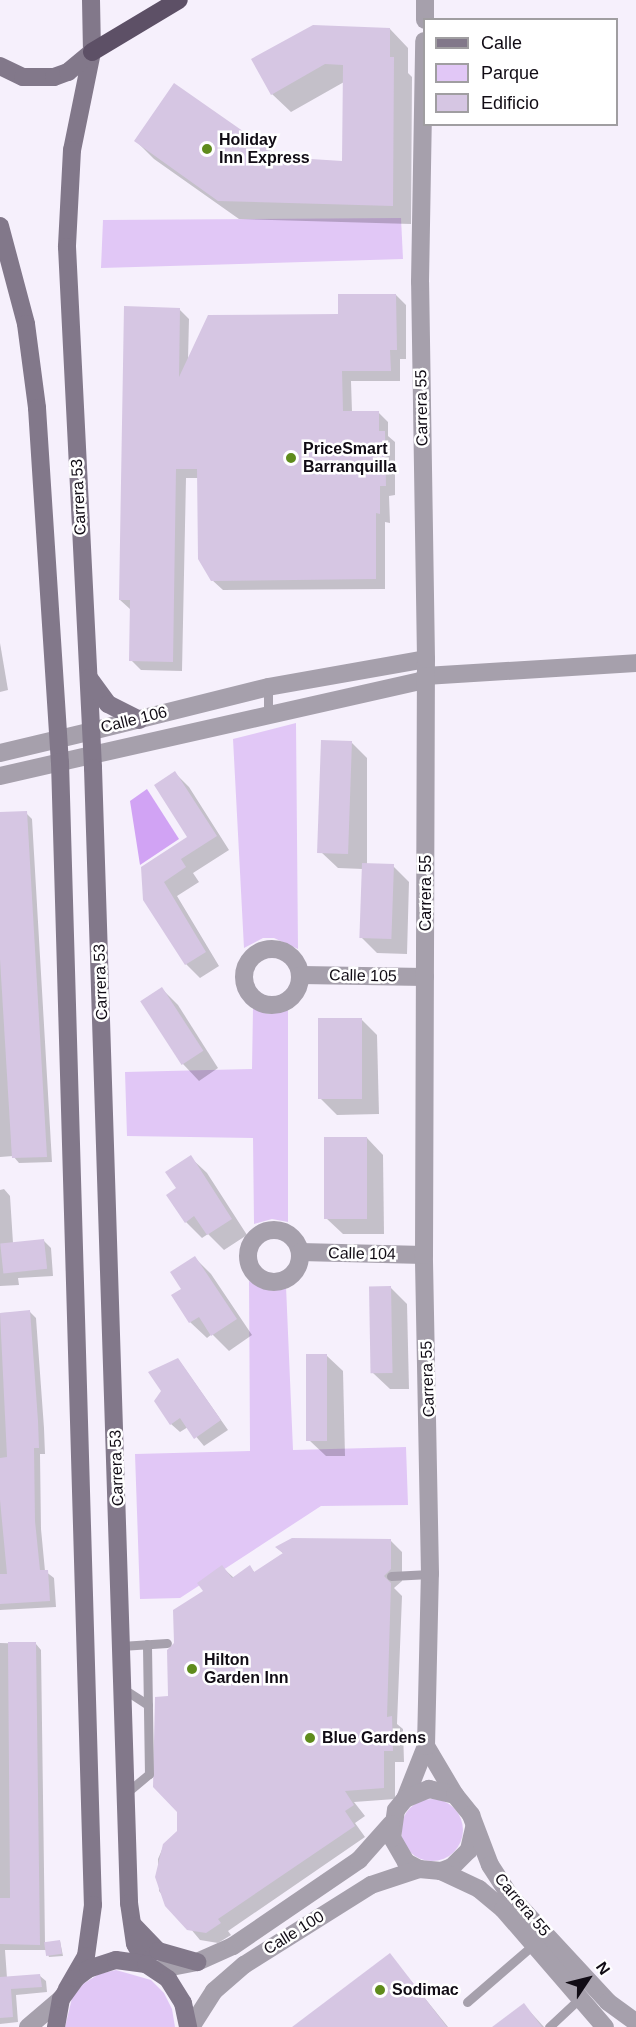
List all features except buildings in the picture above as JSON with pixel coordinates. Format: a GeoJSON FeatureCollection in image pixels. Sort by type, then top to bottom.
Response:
{"type":"FeatureCollection","features":[{"type":"Feature","properties":{"kind":"highway"},"geometry":{"type":"LineString","coordinates":[[92,52],[178,0]]}},
{"type":"Feature","properties":{"kind":"main road","name":"Carrera 53"},"geometry":{"type":"LineString","coordinates":[[91,0],[92,52],[72,150],[67,247],[92,731],[130,1917],[135,1944],[151,1967]]}},
{"type":"Feature","properties":{"kind":"main road"},"geometry":{"type":"LineString","coordinates":[[0,66],[23,77],[54,77],[81,63],[92,52]]}},
{"type":"Feature","properties":{"kind":"main road","name":"Carrera 53"},"geometry":{"type":"LineString","coordinates":[[0,226],[26,324],[37,408],[60,762],[93,1905],[86,1956],[64,1995]]}},
{"type":"Feature","properties":{"kind":"main road"},"geometry":{"type":"LineString","coordinates":[[88,677],[108,704],[139,720]]}},
{"type":"Feature","properties":{"kind":"main road"},"geometry":{"type":"LineString","coordinates":[[130,1917],[158,1951],[197,1962]]}},
{"type":"Feature","properties":{"kind":"main road"},"geometry":{"type":"LineString","coordinates":[[56,2027],[64,1995],[75,1978],[101,1963],[131,1960],[151,1967],[177,1990],[189,2027]]}},
{"type":"Feature","properties":{"kind":"street"},"geometry":{"type":"LineString","coordinates":[[425,0],[425,18]]}},
{"type":"Feature","properties":{"kind":"street","name":"Carrera 55"},"geometry":{"type":"LineString","coordinates":[[405,1799],[426,1746],[430,1574],[424,1255],[426,715],[420,282],[423,101]]}},
{"type":"Feature","properties":{"kind":"street","name":"Calle 106"},"geometry":{"type":"LineString","coordinates":[[0,753],[268,687],[425,671],[636,663]]}},
{"type":"Feature","properties":{"kind":"street","name":"Calle 106"},"geometry":{"type":"LineString","coordinates":[[368,692],[425,671]]}},
{"type":"Feature","properties":{"kind":"street","name":"Calle 106"},"geometry":{"type":"LineString","coordinates":[[0,776],[368,692],[385,690],[402,693],[417,702],[426,715]]}},
{"type":"Feature","properties":{"kind":"street","name":"Calle 105"},"geometry":{"type":"LineString","coordinates":[[301,975],[425,977]]}},
{"type":"Feature","properties":{"kind":"street","name":"Calle 104"},"geometry":{"type":"LineString","coordinates":[[300,1252],[424,1255]]}},
{"type":"Feature","properties":{"kind":"street"},"geometry":{"type":"LineString","coordinates":[[426,1746],[454,1795],[468,1809],[474,1828],[469,1850],[461,1860],[441,1870],[419,1869],[397,1851],[392,1824],[405,1799],[429,1788],[454,1795]]}},
{"type":"Feature","properties":{"kind":"street","name":"Calle 100"},"geometry":{"type":"LineString","coordinates":[[151,1967],[197,1962],[233,1946],[359,1860],[392,1824]]}},
{"type":"Feature","properties":{"kind":"street","name":"Carrera 55"},"geometry":{"type":"LineString","coordinates":[[474,1828],[490,1865],[510,1896],[608,2002],[636,2022]]}},
{"type":"Feature","properties":{"kind":"street","name":"Calle 100"},"geometry":{"type":"LineString","coordinates":[[189,2027],[214,1991],[244,1965],[371,1884],[419,1869]]}},
{"type":"Feature","properties":{"kind":"street","name":"Carrera 55"},"geometry":{"type":"LineString","coordinates":[[441,1870],[493,1899],[605,2027]]}},
{"type":"Feature","properties":{"kind":"street"},"geometry":{"type":"LineString","coordinates":[[28,2027],[64,1995]]}},
{"type":"Feature","properties":{"kind":"lane"},"geometry":{"type":"LineString","coordinates":[[268,687],[268,714]]}},
{"type":"Feature","properties":{"kind":"lane"},"geometry":{"type":"LineString","coordinates":[[391,1576],[430,1574]]}},
{"type":"Feature","properties":{"kind":"lane"},"geometry":{"type":"LineString","coordinates":[[121,1646],[167,1643]]}},
{"type":"Feature","properties":{"kind":"lane"},"geometry":{"type":"LineString","coordinates":[[125,1794],[149,1774],[147,1644]]}},
{"type":"Feature","properties":{"kind":"lane"},"geometry":{"type":"LineString","coordinates":[[122,1688],[148,1705]]}},
{"type":"Feature","properties":{"kind":"lane"},"geometry":{"type":"LineString","coordinates":[[467,2001],[533,1945]]}},
{"type":"Feature","properties":{"kind":"lane"},"geometry":{"type":"LineString","coordinates":[[549,2027],[579,1999]]}},
{"type":"Feature","properties":{"kind":"green space"},"geometry":{"type":"Polygon","coordinates":[[[401,218],[403,259],[101,268],[103,220],[401,218]]]}},
{"type":"Feature","properties":{"kind":"green space"},"geometry":{"type":"Polygon","coordinates":[[[296,723],[298,949],[274,938],[263,938],[244,948],[233,739],[296,723]]]}},
{"type":"Feature","properties":{"kind":"green space"},"geometry":{"type":"Polygon","coordinates":[[[253,1008],[268,1014],[288,1010],[288,1222],[272,1219],[254,1224],[253,1138],[127,1136],[125,1072],[252,1069],[253,1008]]]}},
{"type":"Feature","properties":{"kind":"green space"},"geometry":{"type":"Polygon","coordinates":[[[249,1281],[265,1288],[286,1286],[293,1450],[406,1447],[408,1505],[321,1506],[180,1598],[140,1599],[135,1454],[250,1451],[249,1281]]]}},
{"type":"Feature","properties":{"kind":"green space"},"geometry":{"type":"Polygon","coordinates":[[[426,1799],[438,1799],[454,1808],[461,1818],[463,1830],[461,1842],[454,1852],[438,1861],[426,1861],[415,1856],[406,1847],[401,1836],[401,1824],[406,1813],[415,1804],[426,1799]]]}},
{"type":"Feature","properties":{"kind":"green space"},"geometry":{"type":"Polygon","coordinates":[[[116,1970],[151,1980],[164,1993],[172,2009],[175,2027],[65,2027],[72,1998],[83,1984],[99,1974],[116,1970]]]}},
{"type":"Feature","properties":{"kind":"shaded area"},"geometry":{"type":"Polygon","coordinates":[[[147,789],[179,839],[140,865],[130,801],[147,789]]]}},
{"type":"Feature","properties":{"kind":"place","name":"Holiday Inn Express"},"geometry":{"type":"Point","coordinates":[207,149]}},
{"type":"Feature","properties":{"kind":"place","name":"PriceSmart Barranquilla"},"geometry":{"type":"Point","coordinates":[291,458]}},
{"type":"Feature","properties":{"kind":"place","name":"Hilton Garden Inn"},"geometry":{"type":"Point","coordinates":[192,1669]}},
{"type":"Feature","properties":{"kind":"place","name":"Blue Gardens"},"geometry":{"type":"Point","coordinates":[310,1738]}},
{"type":"Feature","properties":{"kind":"place","name":"Sodimac"},"geometry":{"type":"Point","coordinates":[380,1990]}}]}
